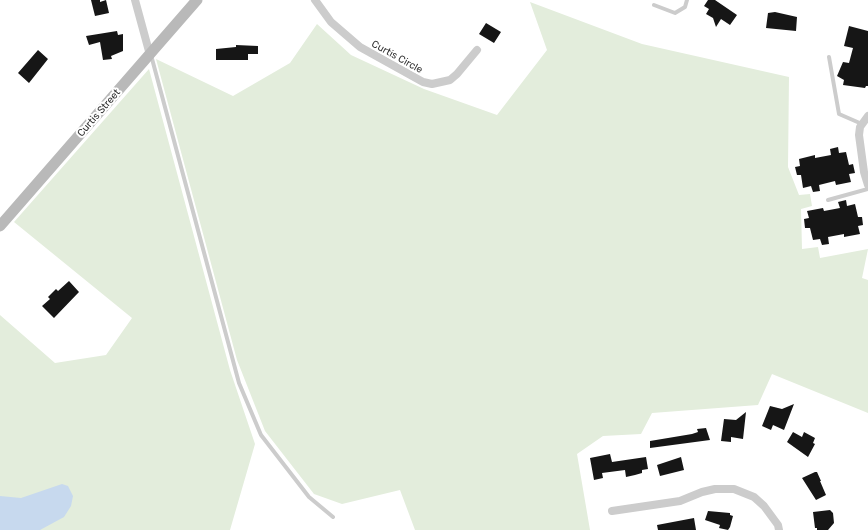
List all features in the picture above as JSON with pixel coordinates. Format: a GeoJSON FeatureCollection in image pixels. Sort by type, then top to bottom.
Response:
{"type":"FeatureCollection","features":[{"type":"Feature","properties":{"kind":"street"},"geometry":{"type":"LineString","coordinates":[[135,0],[150,55]]}},
{"type":"Feature","properties":{"kind":"street","name":"Curtis Street"},"geometry":{"type":"LineString","coordinates":[[0,226],[197,0]]}},
{"type":"Feature","properties":{"kind":"street","name":"Curtis Circle"},"geometry":{"type":"LineString","coordinates":[[315,0],[331,22],[360,47],[423,82],[432,84],[450,80],[477,50]]}},
{"type":"Feature","properties":{"kind":"street"},"geometry":{"type":"LineString","coordinates":[[868,116],[862,124],[859,135],[864,172],[868,185]]}},
{"type":"Feature","properties":{"kind":"street"},"geometry":{"type":"LineString","coordinates":[[612,511],[680,501],[702,492],[716,489],[734,489],[754,497],[764,506],[778,525],[779,530]]}},
{"type":"Feature","properties":{"kind":"lane"},"geometry":{"type":"LineString","coordinates":[[654,5],[675,12],[685,7],[687,0]]}},
{"type":"Feature","properties":{"kind":"lane"},"geometry":{"type":"LineString","coordinates":[[150,55],[239,383],[261,435],[309,497],[333,517]]}},
{"type":"Feature","properties":{"kind":"lane"},"geometry":{"type":"LineString","coordinates":[[829,57],[839,114],[862,124]]}},
{"type":"Feature","properties":{"kind":"lane"},"geometry":{"type":"LineString","coordinates":[[828,200],[868,189]]}},
{"type":"Feature","properties":{"kind":"green space"},"geometry":{"type":"Polygon","coordinates":[[[530,2],[642,44],[789,77],[788,167],[799,195],[810,194],[812,206],[801,209],[802,249],[818,247],[820,258],[868,249],[862,278],[868,280],[868,413],[772,374],[758,405],[652,413],[641,434],[603,436],[577,454],[590,530],[415,530],[400,490],[342,504],[314,494],[265,431],[237,360],[156,59],[233,96],[290,63],[317,24],[351,55],[424,89],[497,115],[547,50],[530,2]]]}},
{"type":"Feature","properties":{"kind":"green space"},"geometry":{"type":"Polygon","coordinates":[[[149,69],[230,370],[255,444],[230,530],[0,530],[0,315],[55,363],[106,355],[132,318],[14,222],[149,69]]]}},
{"type":"Feature","properties":{"kind":"water"},"geometry":{"type":"Polygon","coordinates":[[[62,484],[68,486],[73,496],[71,506],[64,517],[40,530],[0,530],[0,496],[21,498],[62,484]]]}},
{"type":"Feature","properties":{"kind":"building"},"geometry":{"type":"Polygon","coordinates":[[[91,0],[100,0],[100,2],[106,0],[109,13],[95,16],[91,0]]]}},
{"type":"Feature","properties":{"kind":"building"},"geometry":{"type":"Polygon","coordinates":[[[708,0],[715,0],[737,15],[730,25],[721,19],[716,27],[713,18],[706,14],[709,9],[704,6],[708,0]]]}},
{"type":"Feature","properties":{"kind":"building"},"geometry":{"type":"Polygon","coordinates":[[[775,12],[797,17],[796,31],[766,28],[768,13],[775,12]]]}},
{"type":"Feature","properties":{"kind":"building"},"geometry":{"type":"Polygon","coordinates":[[[486,23],[501,32],[494,43],[479,34],[486,23]]]}},
{"type":"Feature","properties":{"kind":"building"},"geometry":{"type":"Polygon","coordinates":[[[849,26],[868,31],[868,86],[865,88],[843,85],[844,80],[837,76],[843,62],[849,63],[853,48],[844,46],[849,26]]]}},
{"type":"Feature","properties":{"kind":"building"},"geometry":{"type":"Polygon","coordinates":[[[117,31],[118,35],[123,34],[123,51],[111,56],[112,59],[103,60],[100,42],[89,45],[86,36],[117,31]]]}},
{"type":"Feature","properties":{"kind":"building"},"geometry":{"type":"Polygon","coordinates":[[[236,45],[258,46],[258,54],[248,54],[248,60],[216,60],[216,49],[236,47],[236,45]]]}},
{"type":"Feature","properties":{"kind":"building"},"geometry":{"type":"Polygon","coordinates":[[[38,50],[48,59],[29,83],[18,73],[38,50]]]}},
{"type":"Feature","properties":{"kind":"building"},"geometry":{"type":"Polygon","coordinates":[[[838,147],[839,153],[846,152],[849,165],[853,164],[855,173],[849,174],[851,182],[836,185],[835,181],[819,185],[820,191],[813,192],[811,186],[803,188],[801,175],[797,175],[795,167],[800,166],[799,159],[815,155],[815,158],[831,155],[830,149],[838,147]]]}},
{"type":"Feature","properties":{"kind":"building"},"geometry":{"type":"Polygon","coordinates":[[[846,200],[847,206],[855,204],[858,217],[862,217],[863,225],[858,226],[860,234],[844,237],[844,234],[828,237],[829,244],[822,245],[820,239],[813,240],[810,228],[805,228],[804,219],[809,218],[807,211],[823,208],[824,211],[840,208],[838,202],[846,200]]]}},
{"type":"Feature","properties":{"kind":"building"},"geometry":{"type":"Polygon","coordinates":[[[69,281],[79,292],[54,318],[42,306],[50,299],[48,297],[56,289],[58,291],[69,281]]]}},
{"type":"Feature","properties":{"kind":"building"},"geometry":{"type":"Polygon","coordinates":[[[794,404],[784,430],[773,425],[771,430],[762,426],[770,406],[782,409],[794,404]]]}},
{"type":"Feature","properties":{"kind":"building"},"geometry":{"type":"Polygon","coordinates":[[[746,412],[743,439],[731,437],[731,442],[721,441],[724,419],[736,420],[746,412]]]}},
{"type":"Feature","properties":{"kind":"building"},"geometry":{"type":"Polygon","coordinates":[[[706,428],[710,440],[650,448],[650,441],[692,434],[698,432],[697,429],[706,428]]]}},
{"type":"Feature","properties":{"kind":"building"},"geometry":{"type":"Polygon","coordinates":[[[793,432],[802,437],[804,432],[815,438],[813,443],[815,444],[808,457],[787,442],[793,432]]]}},
{"type":"Feature","properties":{"kind":"building"},"geometry":{"type":"Polygon","coordinates":[[[610,454],[612,462],[646,457],[648,469],[642,470],[642,473],[626,477],[625,470],[602,473],[603,478],[594,480],[590,458],[610,454]]]}},
{"type":"Feature","properties":{"kind":"building"},"geometry":{"type":"Polygon","coordinates":[[[681,457],[684,470],[660,476],[657,465],[681,457]]]}},
{"type":"Feature","properties":{"kind":"building"},"geometry":{"type":"Polygon","coordinates":[[[817,472],[826,495],[816,500],[802,478],[817,472]]]}},
{"type":"Feature","properties":{"kind":"building"},"geometry":{"type":"Polygon","coordinates":[[[830,510],[833,513],[834,523],[828,530],[817,530],[817,528],[815,528],[813,512],[830,510]]]}},
{"type":"Feature","properties":{"kind":"building"},"geometry":{"type":"Polygon","coordinates":[[[708,511],[730,513],[730,515],[733,516],[728,530],[719,528],[720,525],[705,520],[708,511]]]}},
{"type":"Feature","properties":{"kind":"building"},"geometry":{"type":"Polygon","coordinates":[[[694,518],[696,530],[658,530],[657,525],[694,518]]]}}]}
